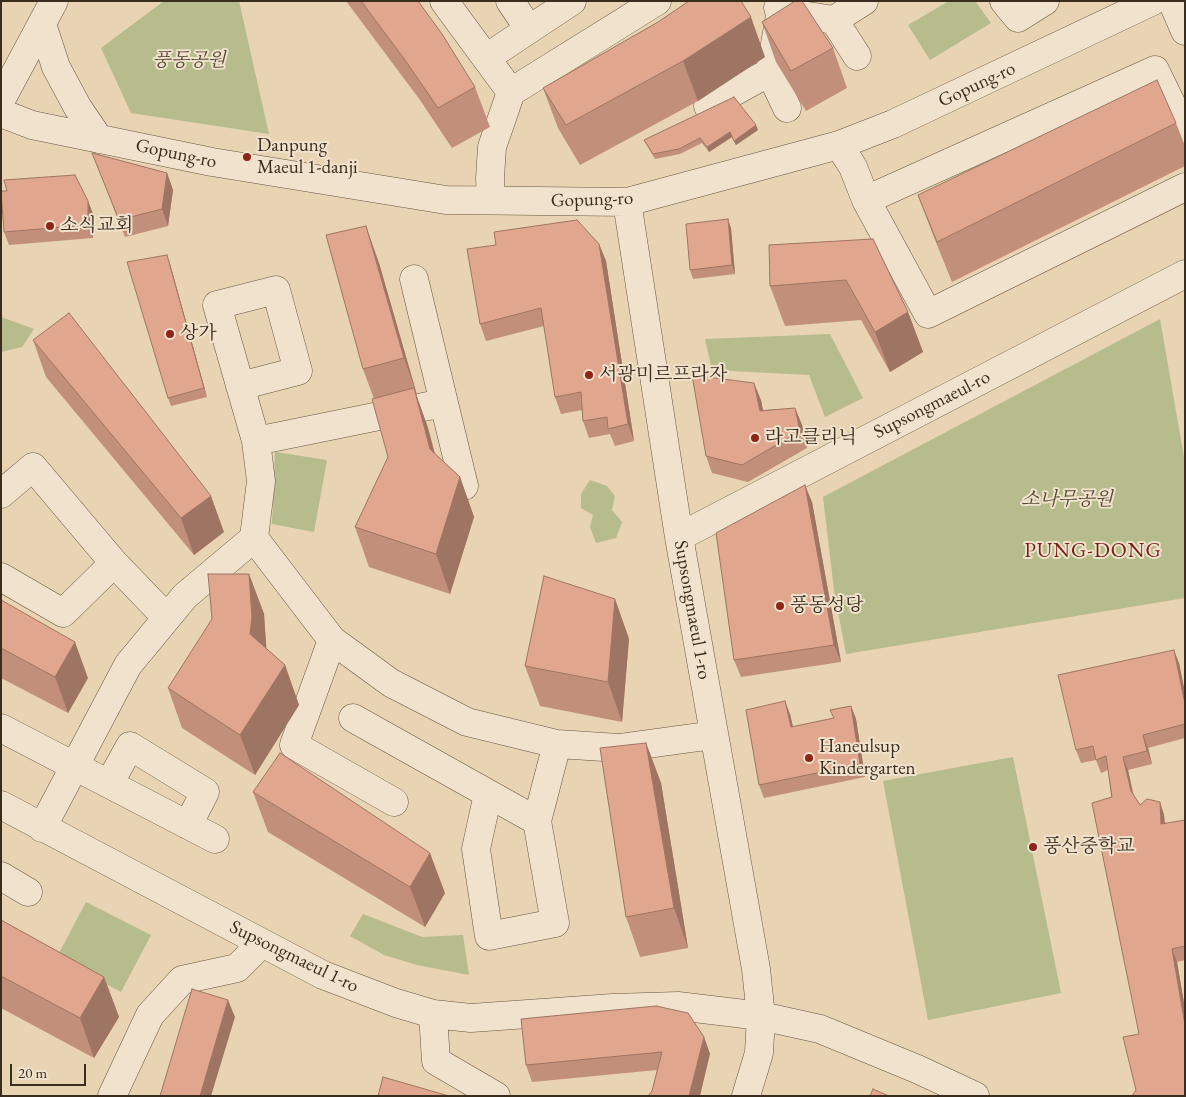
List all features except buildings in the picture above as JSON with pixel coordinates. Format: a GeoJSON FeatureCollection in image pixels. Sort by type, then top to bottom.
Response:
{"type":"FeatureCollection","features":[{"type":"Feature","properties":{"kind":"street"},"geometry":{"type":"LineString","coordinates":[[444,1],[511,92]]}},
{"type":"Feature","properties":{"kind":"street"},"geometry":{"type":"LineString","coordinates":[[510,1],[529,29]]}},
{"type":"Feature","properties":{"kind":"street"},"geometry":{"type":"LineString","coordinates":[[486,58],[572,1]]}},
{"type":"Feature","properties":{"kind":"street"},"geometry":{"type":"LineString","coordinates":[[834,20],[864,1]]}},
{"type":"Feature","properties":{"kind":"street"},"geometry":{"type":"LineString","coordinates":[[1004,1],[1018,18],[1045,1]]}},
{"type":"Feature","properties":{"kind":"street","name":"Gopung-ro"},"geometry":{"type":"LineString","coordinates":[[1,113],[32,124],[99,139],[212,162],[375,190],[446,200],[626,202],[839,145],[893,124],[1153,1]]}},
{"type":"Feature","properties":{"kind":"street"},"geometry":{"type":"LineString","coordinates":[[1172,1],[1185,31]]}},
{"type":"Feature","properties":{"kind":"street"},"geometry":{"type":"LineString","coordinates":[[492,200],[490,178],[492,147],[511,92],[645,4]]}},
{"type":"Feature","properties":{"kind":"street"},"geometry":{"type":"LineString","coordinates":[[787,108],[770,72],[777,7],[834,20],[857,56]]}},
{"type":"Feature","properties":{"kind":"street"},"geometry":{"type":"LineString","coordinates":[[1,100],[48,13]]}},
{"type":"Feature","properties":{"kind":"street"},"geometry":{"type":"LineString","coordinates":[[48,13],[56,67],[78,108],[99,139]]}},
{"type":"Feature","properties":{"kind":"street"},"geometry":{"type":"LineString","coordinates":[[866,200],[1155,70],[1185,132]]}},
{"type":"Feature","properties":{"kind":"street"},"geometry":{"type":"LineString","coordinates":[[708,106],[770,72]]}},
{"type":"Feature","properties":{"kind":"street"},"geometry":{"type":"LineString","coordinates":[[839,145],[853,167],[866,200],[928,314],[1185,188]]}},
{"type":"Feature","properties":{"kind":"street","name":"Supsongmaeul 1-ro"},"geometry":{"type":"LineString","coordinates":[[626,202],[679,537],[756,969],[761,1016],[759,1053],[746,1096]]}},
{"type":"Feature","properties":{"kind":"street","name":"Supsongmaeul-ro"},"geometry":{"type":"LineString","coordinates":[[679,537],[1185,274]]}},
{"type":"Feature","properties":{"kind":"street"},"geometry":{"type":"LineString","coordinates":[[414,278],[442,403],[464,486]]}},
{"type":"Feature","properties":{"kind":"street"},"geometry":{"type":"LineString","coordinates":[[42,828],[128,665],[185,596],[254,538],[261,481],[256,441],[240,386]]}},
{"type":"Feature","properties":{"kind":"street"},"geometry":{"type":"LineString","coordinates":[[256,441],[442,403]]}},
{"type":"Feature","properties":{"kind":"street"},"geometry":{"type":"LineString","coordinates":[[1,494],[33,467],[114,563],[167,618]]}},
{"type":"Feature","properties":{"kind":"street"},"geometry":{"type":"LineString","coordinates":[[254,538],[332,640],[390,683],[467,722],[557,744],[619,748],[714,735]]}},
{"type":"Feature","properties":{"kind":"street"},"geometry":{"type":"LineString","coordinates":[[1,576],[63,613],[114,563]]}},
{"type":"Feature","properties":{"kind":"street"},"geometry":{"type":"LineString","coordinates":[[332,640],[294,745],[394,802]]}},
{"type":"Feature","properties":{"kind":"street"},"geometry":{"type":"LineString","coordinates":[[352,718],[537,821]]}},
{"type":"Feature","properties":{"kind":"street"},"geometry":{"type":"LineString","coordinates":[[1,728],[215,839]]}},
{"type":"Feature","properties":{"kind":"street"},"geometry":{"type":"LineString","coordinates":[[488,794],[476,849],[489,936],[555,923],[537,821],[557,744]]}},
{"type":"Feature","properties":{"kind":"street"},"geometry":{"type":"LineString","coordinates":[[109,784],[130,746],[205,792],[188,825]]}},
{"type":"Feature","properties":{"kind":"street","name":"Supsongmaeul 1-ro"},"geometry":{"type":"LineString","coordinates":[[1,805],[323,975],[433,1014],[471,1018],[613,1008],[678,1006],[761,1016],[820,1030],[917,1069],[974,1096]]}},
{"type":"Feature","properties":{"kind":"street"},"geometry":{"type":"LineString","coordinates":[[1,876],[28,892]]}},
{"type":"Feature","properties":{"kind":"street"},"geometry":{"type":"LineString","coordinates":[[112,1096],[150,1014],[182,980],[237,968],[262,943]]}},
{"type":"Feature","properties":{"kind":"street"},"geometry":{"type":"LineString","coordinates":[[433,1014],[436,1061],[496,1096]]}},
{"type":"Feature","properties":{"kind":"green space","name":"풍동공원"},"geometry":{"type":"Polygon","coordinates":[[[164,1],[239,1],[269,134],[131,113],[101,48],[164,1]]]}},
{"type":"Feature","properties":{"kind":"green space"},"geometry":{"type":"Polygon","coordinates":[[[949,1],[975,1],[991,23],[930,60],[908,25],[949,1]]]}},
{"type":"Feature","properties":{"kind":"green space"},"geometry":{"type":"Polygon","coordinates":[[[1,317],[34,329],[22,347],[1,352],[1,317]]]}},
{"type":"Feature","properties":{"kind":"green space","name":"소나무공원"},"geometry":{"type":"Polygon","coordinates":[[[1160,319],[1185,463],[1185,598],[846,654],[834,590],[823,497],[1160,319]]]}},
{"type":"Feature","properties":{"kind":"green space"},"geometry":{"type":"Polygon","coordinates":[[[830,334],[863,398],[825,417],[809,375],[712,370],[705,339],[830,334]]]}},
{"type":"Feature","properties":{"kind":"green space"},"geometry":{"type":"Polygon","coordinates":[[[275,452],[327,460],[314,532],[272,524],[275,452]]]}},
{"type":"Feature","properties":{"kind":"green space"},"geometry":{"type":"Polygon","coordinates":[[[590,480],[607,486],[615,496],[612,510],[622,522],[616,538],[596,543],[590,527],[593,515],[581,508],[581,494],[590,480]]]}},
{"type":"Feature","properties":{"kind":"green space"},"geometry":{"type":"Polygon","coordinates":[[[1013,757],[1061,993],[928,1020],[883,781],[1013,757]]]}},
{"type":"Feature","properties":{"kind":"green space"},"geometry":{"type":"Polygon","coordinates":[[[86,902],[151,935],[121,992],[57,957],[86,902]]]}},
{"type":"Feature","properties":{"kind":"green space"},"geometry":{"type":"Polygon","coordinates":[[[363,914],[422,937],[463,935],[469,975],[417,965],[384,955],[350,936],[363,914]]]}},
{"type":"Feature","properties":{"kind":"place","name":"Danpung Maeul 1-danji"},"geometry":{"type":"Point","coordinates":[247,157]}},
{"type":"Feature","properties":{"kind":"place","name":"소식교회"},"geometry":{"type":"Point","coordinates":[50,226]}},
{"type":"Feature","properties":{"kind":"place","name":"상가"},"geometry":{"type":"Point","coordinates":[170,334]}},
{"type":"Feature","properties":{"kind":"place","name":"서광미르프라자"},"geometry":{"type":"Point","coordinates":[589,375]}},
{"type":"Feature","properties":{"kind":"place","name":"라고클리닉"},"geometry":{"type":"Point","coordinates":[755,438]}},
{"type":"Feature","properties":{"kind":"place","name":"풍동성당"},"geometry":{"type":"Point","coordinates":[780,606]}},
{"type":"Feature","properties":{"kind":"place","name":"Haneulsup Kindergarten"},"geometry":{"type":"Point","coordinates":[809,758]}},
{"type":"Feature","properties":{"kind":"place","name":"풍산중학교"},"geometry":{"type":"Point","coordinates":[1033,847]}},
{"type":"Feature","properties":{"kind":"district","name":"PUNG-DONG"},"geometry":{"type":"Point","coordinates":[1093,551]}}]}
